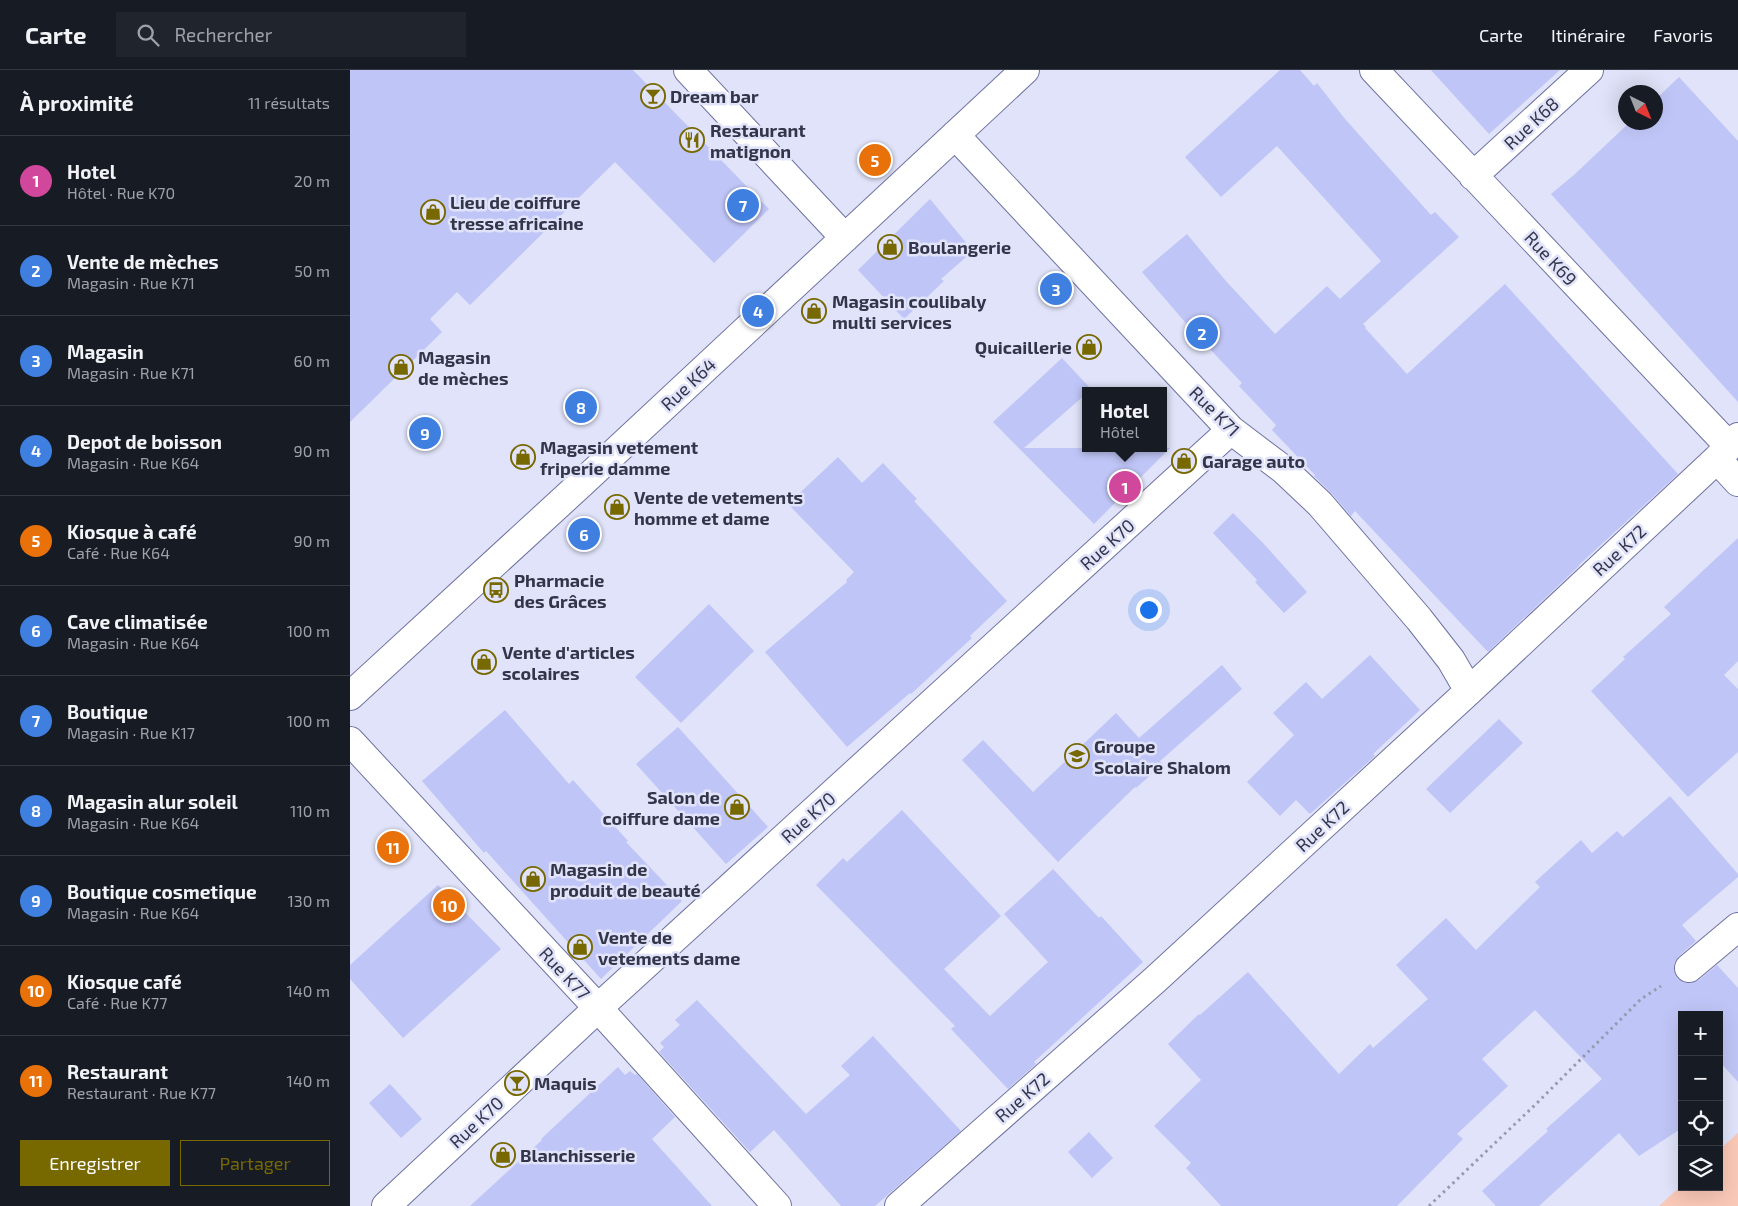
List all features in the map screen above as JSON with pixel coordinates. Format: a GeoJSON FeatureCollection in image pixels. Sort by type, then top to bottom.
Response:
{"type":"FeatureCollection","features":[{"type":"Feature","properties":{"kind":"street"},"geometry":{"type":"LineString","coordinates":[[688,70],[845,238]]}},
{"type":"Feature","properties":{"kind":"street","name":"Rue K64"},"geometry":{"type":"LineString","coordinates":[[350,696],[1025,70]]}},
{"type":"Feature","properties":{"kind":"street","name":"Rue K69"},"geometry":{"type":"LineString","coordinates":[[1374,70],[1728,447],[1738,482]]}},
{"type":"Feature","properties":{"kind":"street","name":"Rue K68"},"geometry":{"type":"LineString","coordinates":[[1473,176],[1589,70]]}},
{"type":"Feature","properties":{"kind":"street","name":"Rue K71"},"geometry":{"type":"LineString","coordinates":[[954,135],[1232,430],[1284,470],[1320,504],[1419,619],[1451,660],[1469,691]]}},
{"type":"Feature","properties":{"kind":"street","name":"Rue K70"},"geometry":{"type":"LineString","coordinates":[[386,1206],[598,1008],[1232,430]]}},
{"type":"Feature","properties":{"kind":"street","name":"Rue K72"},"geometry":{"type":"LineString","coordinates":[[899,1206],[1156,979],[1469,691],[1728,447]]}},
{"type":"Feature","properties":{"kind":"street","name":"Rue K77"},"geometry":{"type":"LineString","coordinates":[[350,741],[598,1008],[777,1206]]}},
{"type":"Feature","properties":{"kind":"street"},"geometry":{"type":"LineString","coordinates":[[1689,968],[1738,927]]}},
{"type":"Feature","properties":{"kind":"path"},"geometry":{"type":"LineString","coordinates":[[1429,1206],[1537,1103],[1641,999],[1689,968]]}},
{"type":"Feature","properties":{"kind":"shaded area"},"geometry":{"type":"Polygon","coordinates":[[[1738,1133],[1738,1206],[1659,1206],[1678,1189],[1678,1191],[1723,1191],[1723,1146],[1738,1133]]]}},
{"type":"Feature","properties":{"kind":"building"},"geometry":{"type":"Polygon","coordinates":[[[350,70],[633,70],[769,209],[714,263],[615,162],[470,305],[457,292],[430,319],[442,332],[350,422],[350,70]]]}},
{"type":"Feature","properties":{"kind":"building"},"geometry":{"type":"Polygon","coordinates":[[[1280,70],[1300,70],[1314,86],[1317,83],[1345,119],[1431,215],[1435,212],[1459,237],[1363,324],[1407,374],[1505,284],[1678,474],[1488,652],[1355,511],[1351,516],[1272,430],[1276,425],[1239,386],[1242,383],[1190,328],[1142,272],[1187,234],[1225,280],[1275,334],[1327,286],[1340,299],[1381,261],[1277,146],[1221,197],[1185,157],[1280,70]]]}},
{"type":"Feature","properties":{"kind":"building"},"geometry":{"type":"Polygon","coordinates":[[[1431,70],[1560,70],[1489,134],[1431,70]]]}},
{"type":"Feature","properties":{"kind":"building"},"geometry":{"type":"Polygon","coordinates":[[[1679,77],[1738,141],[1738,402],[1551,194],[1622,130],[1663,130],[1663,92],[1679,77]]]}},
{"type":"Feature","properties":{"kind":"building"},"geometry":{"type":"Polygon","coordinates":[[[930,199],[973,251],[941,279],[944,281],[904,319],[858,270],[930,199]]]}},
{"type":"Feature","properties":{"kind":"building"},"geometry":{"type":"Polygon","coordinates":[[[1062,358],[1089,387],[1082,387],[1082,397],[1024,448],[1082,448],[1082,452],[1166,452],[1094,524],[993,422],[1062,358]]]}},
{"type":"Feature","properties":{"kind":"building"},"geometry":{"type":"Polygon","coordinates":[[[838,457],[862,483],[883,463],[917,499],[914,501],[1007,601],[970,636],[972,638],[911,694],[847,747],[765,652],[847,582],[846,580],[854,572],[788,504],[838,457]]]}},
{"type":"Feature","properties":{"kind":"building"},"geometry":{"type":"Polygon","coordinates":[[[1233,513],[1307,592],[1284,613],[1255,582],[1257,580],[1213,533],[1233,513]]]}},
{"type":"Feature","properties":{"kind":"building"},"geometry":{"type":"Polygon","coordinates":[[[1738,538],[1738,661],[1724,675],[1738,689],[1738,752],[1688,797],[1591,691],[1625,659],[1623,657],[1671,614],[1664,607],[1738,538]]]}},
{"type":"Feature","properties":{"kind":"building"},"geometry":{"type":"Polygon","coordinates":[[[709,604],[754,651],[681,723],[635,677],[709,604]]]}},
{"type":"Feature","properties":{"kind":"building"},"geometry":{"type":"Polygon","coordinates":[[[1370,655],[1420,710],[1373,754],[1375,756],[1310,814],[1296,800],[1280,816],[1247,782],[1294,735],[1273,713],[1306,682],[1322,699],[1370,655]]]}},
{"type":"Feature","properties":{"kind":"building"},"geometry":{"type":"Polygon","coordinates":[[[1222,665],[1242,689],[1160,761],[1163,764],[1135,787],[1058,862],[962,760],[983,740],[1033,792],[1116,713],[1139,738],[1222,665]]]}},
{"type":"Feature","properties":{"kind":"building"},"geometry":{"type":"Polygon","coordinates":[[[505,710],[569,784],[573,780],[628,841],[626,842],[682,901],[601,979],[486,851],[484,853],[422,781],[505,710]]]}},
{"type":"Feature","properties":{"kind":"building"},"geometry":{"type":"Polygon","coordinates":[[[1499,719],[1523,743],[1450,813],[1426,789],[1499,719]]]}},
{"type":"Feature","properties":{"kind":"building"},"geometry":{"type":"Polygon","coordinates":[[[678,727],[768,827],[726,864],[636,764],[678,727]]]}},
{"type":"Feature","properties":{"kind":"building"},"geometry":{"type":"Polygon","coordinates":[[[1670,796],[1738,874],[1738,877],[1682,925],[1696,941],[1679,956],[1674,963],[1674,970],[1677,978],[1684,983],[1691,983],[1699,980],[1717,965],[1738,988],[1738,1082],[1723,1065],[1723,1011],[1678,1011],[1678,1131],[1639,1156],[1619,1133],[1539,1206],[1496,1206],[1482,1191],[1548,1131],[1546,1129],[1602,1079],[1535,1010],[1482,1059],[1508,1086],[1457,1134],[1463,1139],[1397,1206],[1221,1206],[1186,1168],[1191,1163],[1154,1126],[1201,1080],[1168,1044],[1199,1014],[1248,972],[1339,1074],[1370,1044],[1373,1048],[1428,999],[1396,965],[1446,918],[1476,950],[1540,887],[1535,882],[1581,840],[1592,853],[1617,831],[1623,837],[1670,796]]]}},
{"type":"Feature","properties":{"kind":"building"},"geometry":{"type":"Polygon","coordinates":[[[902,810],[1001,916],[944,969],[990,1016],[1048,962],[1004,914],[1053,869],[1099,918],[1101,916],[1143,962],[1034,1062],[1036,1064],[1008,1089],[951,1029],[955,1026],[816,885],[843,858],[847,862],[902,810]]]}},
{"type":"Feature","properties":{"kind":"building"},"geometry":{"type":"Polygon","coordinates":[[[438,885],[501,949],[403,1038],[350,979],[350,965],[438,885]]]}},
{"type":"Feature","properties":{"kind":"building"},"geometry":{"type":"Polygon","coordinates":[[[697,1000],[806,1114],[850,1075],[841,1066],[873,1036],[961,1131],[875,1206],[841,1206],[774,1130],[750,1152],[659,1052],[664,1047],[660,1043],[680,1025],[675,1020],[697,1000]]]}},
{"type":"Feature","properties":{"kind":"building"},"geometry":{"type":"Polygon","coordinates":[[[618,1067],[625,1075],[630,1071],[635,1075],[637,1074],[675,1117],[652,1139],[712,1206],[470,1206],[542,1140],[618,1067]]]}},
{"type":"Feature","properties":{"kind":"building"},"geometry":{"type":"Polygon","coordinates":[[[390,1084],[422,1119],[401,1138],[369,1103],[390,1084]]]}},
{"type":"Feature","properties":{"kind":"building"},"geometry":{"type":"Polygon","coordinates":[[[1089,1132],[1113,1158],[1092,1178],[1068,1152],[1089,1132]]]}},
{"type":"Feature","properties":{"kind":"place","name":"Dream bar"},"geometry":{"type":"Point","coordinates":[653,96]}},
{"type":"Feature","properties":{"kind":"place","name":"Restaurant matignon"},"geometry":{"type":"Point","coordinates":[692,140]}},
{"type":"Feature","properties":{"kind":"place","name":"Kiosque à café"},"geometry":{"type":"Point","coordinates":[875,160]}},
{"type":"Feature","properties":{"kind":"place","name":"Boutique"},"geometry":{"type":"Point","coordinates":[743,205]}},
{"type":"Feature","properties":{"kind":"place","name":"Lieu de coiffure tresse africaine"},"geometry":{"type":"Point","coordinates":[433,212]}},
{"type":"Feature","properties":{"kind":"place","name":"Boulangerie"},"geometry":{"type":"Point","coordinates":[890,247]}},
{"type":"Feature","properties":{"kind":"place","name":"Magasin"},"geometry":{"type":"Point","coordinates":[1056,289]}},
{"type":"Feature","properties":{"kind":"place","name":"Depot de boisson"},"geometry":{"type":"Point","coordinates":[758,311]}},
{"type":"Feature","properties":{"kind":"place","name":"Magasin coulibaly multi services"},"geometry":{"type":"Point","coordinates":[814,311]}},
{"type":"Feature","properties":{"kind":"place","name":"Vente de mèches"},"geometry":{"type":"Point","coordinates":[1202,333]}},
{"type":"Feature","properties":{"kind":"place","name":"Quicaillerie"},"geometry":{"type":"Point","coordinates":[1089,347]}},
{"type":"Feature","properties":{"kind":"place","name":"Magasin de mèches"},"geometry":{"type":"Point","coordinates":[401,367]}},
{"type":"Feature","properties":{"kind":"place","name":"Magasin alur soleil"},"geometry":{"type":"Point","coordinates":[581,407]}},
{"type":"Feature","properties":{"kind":"place","name":"Boutique cosmetique"},"geometry":{"type":"Point","coordinates":[425,433]}},
{"type":"Feature","properties":{"kind":"place","name":"Magasin vetement friperie damme"},"geometry":{"type":"Point","coordinates":[523,457]}},
{"type":"Feature","properties":{"kind":"place","name":"Garage auto"},"geometry":{"type":"Point","coordinates":[1184,461]}},
{"type":"Feature","properties":{"kind":"place","name":"Hotel"},"geometry":{"type":"Point","coordinates":[1125,487]}},
{"type":"Feature","properties":{"kind":"place","name":"Vente de vetements homme et dame"},"geometry":{"type":"Point","coordinates":[617,507]}},
{"type":"Feature","properties":{"kind":"place","name":"Cave climatisée"},"geometry":{"type":"Point","coordinates":[584,534]}},
{"type":"Feature","properties":{"kind":"place","name":"Pharmacie des Grâces"},"geometry":{"type":"Point","coordinates":[496,590]}},
{"type":"Feature","properties":{"kind":"place","name":"Vente d'articles scolaires"},"geometry":{"type":"Point","coordinates":[484,662]}},
{"type":"Feature","properties":{"kind":"place","name":"Groupe Scolaire Shalom"},"geometry":{"type":"Point","coordinates":[1077,756]}},
{"type":"Feature","properties":{"kind":"place","name":"Salon de coiffure dame"},"geometry":{"type":"Point","coordinates":[737,807]}},
{"type":"Feature","properties":{"kind":"place","name":"Restaurant"},"geometry":{"type":"Point","coordinates":[393,847]}},
{"type":"Feature","properties":{"kind":"place","name":"Magasin de produit de beauté"},"geometry":{"type":"Point","coordinates":[533,879]}},
{"type":"Feature","properties":{"kind":"place","name":"Kiosque café"},"geometry":{"type":"Point","coordinates":[449,905]}},
{"type":"Feature","properties":{"kind":"place","name":"Vente de vetements dame"},"geometry":{"type":"Point","coordinates":[580,947]}},
{"type":"Feature","properties":{"kind":"place","name":"Maquis"},"geometry":{"type":"Point","coordinates":[517,1083]}},
{"type":"Feature","properties":{"kind":"place","name":"Blanchisserie"},"geometry":{"type":"Point","coordinates":[503,1155]}}]}
